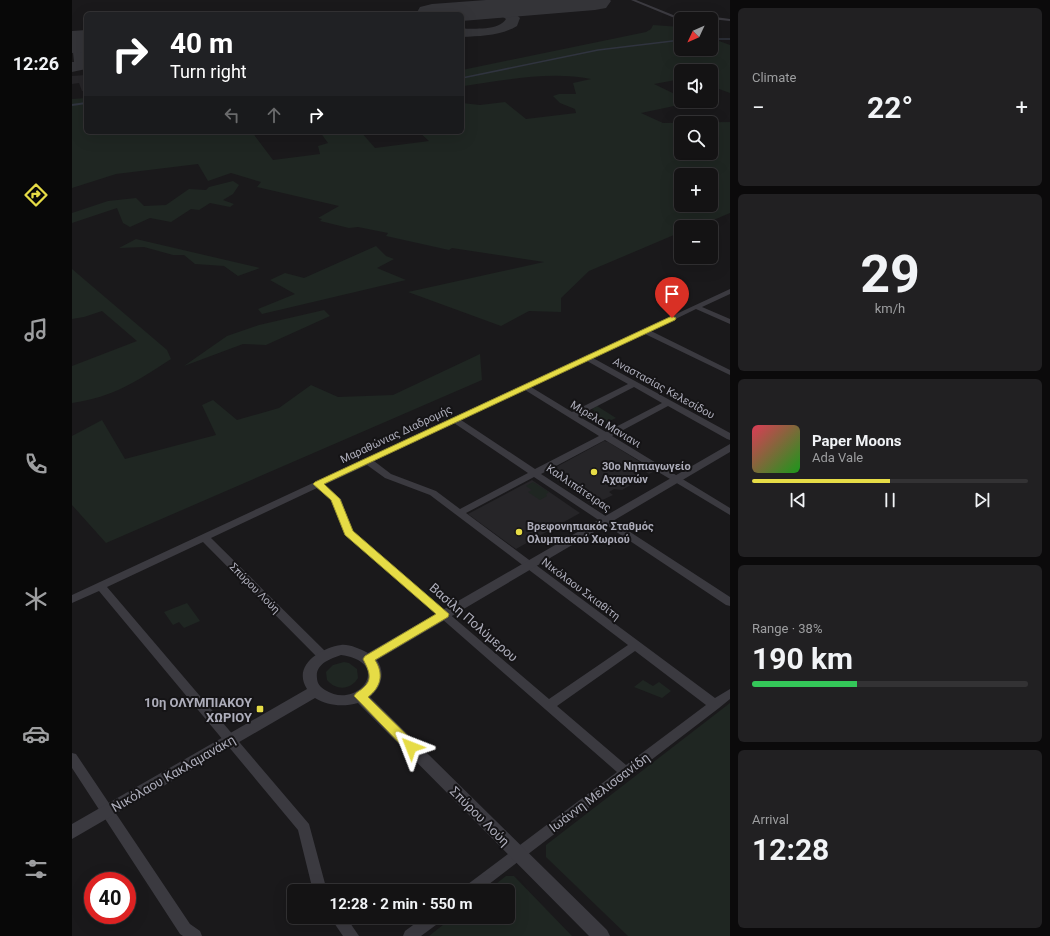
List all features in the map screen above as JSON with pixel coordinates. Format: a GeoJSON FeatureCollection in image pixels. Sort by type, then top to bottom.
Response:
{"type":"FeatureCollection","features":[{"type":"Feature","properties":{"kind":"street"},"geometry":{"type":"LineString","coordinates":[[633,0],[678,18],[715,18],[730,20]]}},
{"type":"Feature","properties":{"kind":"street","name":"Μαραθώνιας Διαδρομής"},"geometry":{"type":"LineString","coordinates":[[72,599],[730,291]]}},
{"type":"Feature","properties":{"kind":"street"},"geometry":{"type":"LineString","coordinates":[[697,307],[730,322]]}},
{"type":"Feature","properties":{"kind":"street"},"geometry":{"type":"LineString","coordinates":[[646,331],[730,373]]}},
{"type":"Feature","properties":{"kind":"street","name":"Αναστασίας Κελεσίδου"},"geometry":{"type":"LineString","coordinates":[[587,358],[730,438]]}},
{"type":"Feature","properties":{"kind":"street"},"geometry":{"type":"LineString","coordinates":[[571,416],[634,384]]}},
{"type":"Feature","properties":{"kind":"street","name":"Μιρελα Μανιανι"},"geometry":{"type":"LineString","coordinates":[[525,387],[730,512]]}},
{"type":"Feature","properties":{"kind":"street"},"geometry":{"type":"LineString","coordinates":[[459,513],[668,403]]}},
{"type":"Feature","properties":{"kind":"street","name":"Καλλιπάτειρας"},"geometry":{"type":"LineString","coordinates":[[455,420],[730,602]]}},
{"type":"Feature","properties":{"kind":"street"},"geometry":{"type":"LineString","coordinates":[[368,659],[730,447]]}},
{"type":"Feature","properties":{"kind":"street","name":"Νικόλαου Σκιαθίτη"},"geometry":{"type":"LineString","coordinates":[[368,460],[388,476],[433,493],[715,705]]}},
{"type":"Feature","properties":{"kind":"street","name":"Βασίλη Πολύμερου"},"geometry":{"type":"LineString","coordinates":[[318,484],[336,499],[348,532],[626,772]]}},
{"type":"Feature","properties":{"kind":"street","name":"Σπύρου Λούη"},"geometry":{"type":"LineString","coordinates":[[204,537],[322,656]]}},
{"type":"Feature","properties":{"kind":"street"},"geometry":{"type":"LineString","coordinates":[[100,585],[304,828],[318,884]]}},
{"type":"Feature","properties":{"kind":"street"},"geometry":{"type":"LineString","coordinates":[[549,705],[636,645]]}},
{"type":"Feature","properties":{"kind":"street"},"geometry":{"type":"LineString","coordinates":[[341,650],[362,654],[368,659],[375,669],[375,679],[369,689],[360,696],[348,700],[325,698],[315,691],[311,685],[309,677],[310,669],[314,662],[322,656],[341,650]]}},
{"type":"Feature","properties":{"kind":"street","name":"Νικόλαου Κακλαμανάκη"},"geometry":{"type":"LineString","coordinates":[[72,832],[315,691]]}},
{"type":"Feature","properties":{"kind":"street","name":"Ιωάννη Μελισσανίδη"},"geometry":{"type":"LineString","coordinates":[[478,884],[730,693]]}},
{"type":"Feature","properties":{"kind":"street","name":"Σπύρου Λούη"},"geometry":{"type":"LineString","coordinates":[[360,696],[600,936]]}},
{"type":"Feature","properties":{"kind":"street"},"geometry":{"type":"LineString","coordinates":[[72,758],[186,930],[195,936]]}},
{"type":"Feature","properties":{"kind":"street"},"geometry":{"type":"LineString","coordinates":[[343,924],[352,936]]}},
{"type":"Feature","properties":{"kind":"street"},"geometry":{"type":"LineString","coordinates":[[410,936],[426,924]]}},
{"type":"Feature","properties":{"kind":"shaded area"},"geometry":{"type":"Polygon","coordinates":[[[653,25],[674,26],[674,56],[718,56],[718,41],[730,45],[730,93],[718,89],[718,64],[674,64],[674,80],[654,84],[674,94],[674,106],[641,113],[663,123],[674,123],[674,160],[718,160],[718,122],[730,122],[730,213],[714,220],[674,220],[674,235],[589,271],[561,298],[561,312],[529,311],[501,326],[408,292],[544,262],[452,248],[449,250],[386,236],[388,233],[358,227],[349,228],[320,221],[322,219],[318,218],[339,206],[257,187],[261,182],[231,173],[208,181],[198,164],[116,174],[72,188],[72,99],[84,98],[84,134],[254,134],[273,160],[320,154],[318,146],[328,143],[321,134],[363,134],[375,148],[429,141],[421,134],[464,134],[464,103],[480,105],[505,102],[526,119],[576,113],[575,109],[560,103],[553,96],[559,94],[576,94],[573,83],[591,79],[544,76],[464,86],[464,70],[646,32],[651,29],[653,25]]]}},
{"type":"Feature","properties":{"kind":"shaded area"},"geometry":{"type":"Polygon","coordinates":[[[84,75],[84,91],[82,91],[79,83],[72,84],[72,76],[84,75]]]}},
{"type":"Feature","properties":{"kind":"shaded area"},"geometry":{"type":"Polygon","coordinates":[[[233,181],[239,185],[233,194],[223,200],[234,204],[230,207],[210,203],[199,210],[191,209],[171,222],[150,218],[130,227],[123,223],[117,208],[72,223],[72,213],[108,201],[136,198],[144,206],[166,205],[189,189],[206,190],[209,187],[233,181]]]}},
{"type":"Feature","properties":{"kind":"shaded area"},"geometry":{"type":"Polygon","coordinates":[[[136,239],[260,268],[238,276],[224,266],[195,264],[184,255],[173,255],[144,247],[119,248],[136,239]]]}},
{"type":"Feature","properties":{"kind":"shaded area"},"geometry":{"type":"Polygon","coordinates":[[[376,246],[386,256],[394,259],[377,268],[406,280],[262,314],[258,309],[295,294],[270,280],[285,273],[304,278],[376,246]]]}},
{"type":"Feature","properties":{"kind":"shaded area"},"geometry":{"type":"Polygon","coordinates":[[[72,269],[167,350],[171,359],[136,381],[113,392],[100,397],[72,403],[72,366],[137,341],[102,311],[72,319],[72,269]]]}},
{"type":"Feature","properties":{"kind":"shaded area"},"geometry":{"type":"Polygon","coordinates":[[[324,310],[330,316],[266,345],[243,344],[184,366],[227,336],[259,325],[324,310]]]}},
{"type":"Feature","properties":{"kind":"shaded area"},"geometry":{"type":"Polygon","coordinates":[[[480,354],[482,380],[106,543],[72,505],[72,436],[102,420],[125,459],[216,435],[202,405],[213,400],[237,420],[279,408],[311,385],[338,397],[393,395],[480,354]]]}},
{"type":"Feature","properties":{"kind":"shaded area"},"geometry":{"type":"Polygon","coordinates":[[[597,406],[616,418],[605,423],[589,414],[595,411],[592,409],[597,406]]]}},
{"type":"Feature","properties":{"kind":"shaded area","name":"30ο Νηπιαγωγείο Αχαρνών"},"geometry":{"type":"Polygon","coordinates":[[[604,441],[655,471],[649,474],[643,470],[635,475],[641,479],[622,490],[614,489],[609,492],[613,495],[594,504],[548,474],[549,471],[604,441]]]}},
{"type":"Feature","properties":{"kind":"shaded area","name":"Βρεφονηπιακός Σταθμός Ολυμπιακού Χωριού"},"geometry":{"type":"Polygon","coordinates":[[[532,480],[580,513],[516,549],[468,514],[532,480]]]}},
{"type":"Feature","properties":{"kind":"shaded area"},"geometry":{"type":"Polygon","coordinates":[[[533,482],[549,492],[546,494],[547,496],[540,500],[528,492],[532,490],[526,486],[533,482]]]}},
{"type":"Feature","properties":{"kind":"shaded area"},"geometry":{"type":"Polygon","coordinates":[[[187,603],[200,621],[184,628],[179,622],[173,625],[164,612],[187,603]]]}},
{"type":"Feature","properties":{"kind":"shaded area"},"geometry":{"type":"Polygon","coordinates":[[[344,662],[349,663],[357,669],[358,678],[351,685],[343,688],[331,684],[327,680],[326,672],[333,665],[344,662]]]}},
{"type":"Feature","properties":{"kind":"shaded area"},"geometry":{"type":"Polygon","coordinates":[[[643,680],[653,686],[659,682],[671,691],[662,698],[634,687],[643,680]]]}},
{"type":"Feature","properties":{"kind":"shaded area"},"geometry":{"type":"Polygon","coordinates":[[[730,703],[730,936],[628,936],[546,857],[546,845],[730,703]]]}},
{"type":"Feature","properties":{"kind":"shaded area"},"geometry":{"type":"Polygon","coordinates":[[[506,876],[514,876],[572,936],[429,936],[444,924],[515,924],[515,884],[496,884],[506,876]]]}},
{"type":"Feature","properties":{"kind":"waterway"},"geometry":{"type":"LineString","coordinates":[[718,39],[730,39]]}},
{"type":"Feature","properties":{"kind":"waterway"},"geometry":{"type":"LineString","coordinates":[[464,78],[598,50],[674,41]]}},
{"type":"Feature","properties":{"kind":"waterway"},"geometry":{"type":"LineString","coordinates":[[72,105],[84,103]]}},
{"type":"Feature","properties":{"kind":"taxiway"},"geometry":{"type":"LineString","coordinates":[[464,33],[501,29],[512,23],[513,18],[506,13],[465,16]]}},
{"type":"Feature","properties":{"kind":"taxiway"},"geometry":{"type":"LineString","coordinates":[[72,47],[80,50],[82,65],[72,67]]}},
{"type":"Feature","properties":{"kind":"runway"},"geometry":{"type":"LineString","coordinates":[[457,12],[595,1]]}},
{"type":"Feature","properties":{"kind":"runway"},"geometry":{"type":"LineString","coordinates":[[72,42],[84,41]]}},
{"type":"Feature","properties":{"kind":"place","name":"30ο Νηπιαγωγείο Αχαρνών"},"geometry":{"type":"Point","coordinates":[594,472]}},
{"type":"Feature","properties":{"kind":"place","name":"Βρεφονηπιακός Σταθμός Ολυμπιακού Χωριού"},"geometry":{"type":"Point","coordinates":[519,532]}},
{"type":"Feature","properties":{"kind":"place","name":"10η ΟΛΥΜΠΙΑΚΟΥ ΧΩΡΙΟΥ"},"geometry":{"type":"Point","coordinates":[260,709]}},
{"type":"Feature","properties":{"kind":"route"},"geometry":{"type":"LineString","coordinates":[[411,747],[360,696],[369,689],[375,679],[375,669],[368,659],[444,614],[348,532],[336,499],[318,484],[672,318]]}}]}
